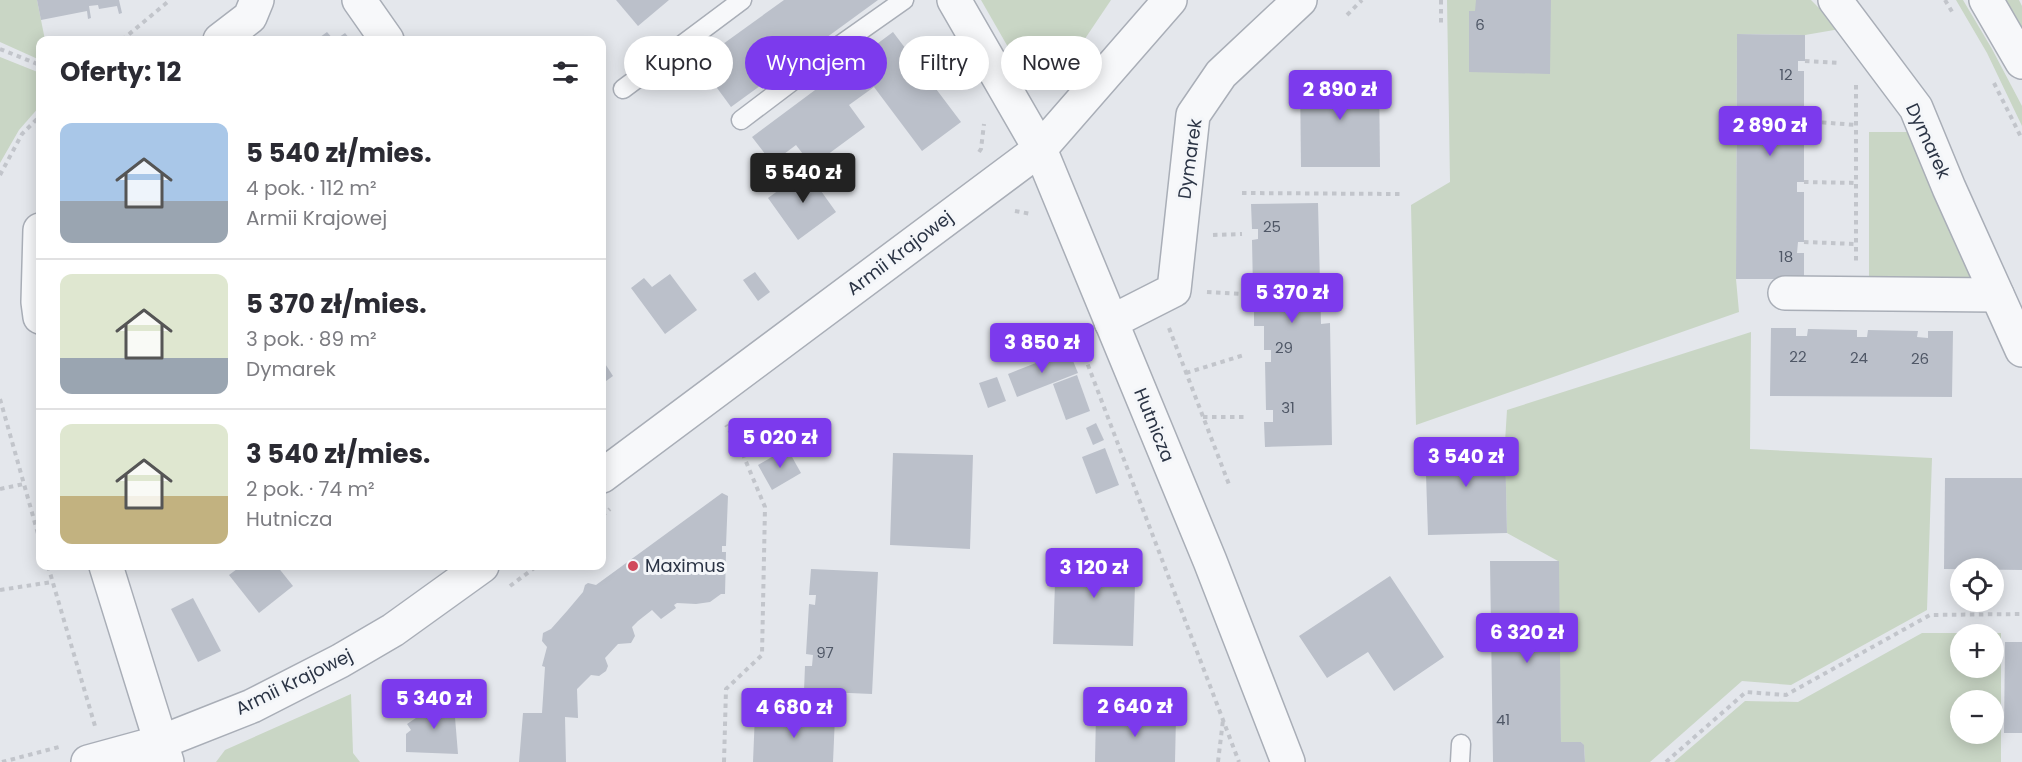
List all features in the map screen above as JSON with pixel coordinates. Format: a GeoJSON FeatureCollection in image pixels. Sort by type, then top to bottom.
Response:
{"type":"FeatureCollection","features":[{"type":"Feature","properties":{"kind":"street"},"geometry":{"type":"LineString","coordinates":[[225,36],[250,17],[257,0]]}},
{"type":"Feature","properties":{"kind":"street"},"geometry":{"type":"LineString","coordinates":[[359,0],[384,36]]}},
{"type":"Feature","properties":{"kind":"street","name":"Hutnicza"},"geometry":{"type":"LineString","coordinates":[[954,0],[1040,149],[1210,561],[1288,762]]}},
{"type":"Feature","properties":{"kind":"street","name":"Armii Krajowej"},"geometry":{"type":"LineString","coordinates":[[606,473],[1040,149],[1170,0]]}},
{"type":"Feature","properties":{"kind":"street","name":"Dymarek"},"geometry":{"type":"LineString","coordinates":[[1112,322],[1173,290],[1193,115],[1221,74],[1300,0]]}},
{"type":"Feature","properties":{"kind":"street","name":"Dymarek"},"geometry":{"type":"LineString","coordinates":[[1835,0],[1916,108],[2022,350]]}},
{"type":"Feature","properties":{"kind":"street"},"geometry":{"type":"LineString","coordinates":[[1986,0],[2022,62]]}},
{"type":"Feature","properties":{"kind":"street"},"geometry":{"type":"LineString","coordinates":[[1785,293],[1997,295]]}},
{"type":"Feature","properties":{"kind":"street"},"geometry":{"type":"LineString","coordinates":[[107,570],[164,752]]}},
{"type":"Feature","properties":{"kind":"street","name":"Armii Krajowej"},"geometry":{"type":"LineString","coordinates":[[85,755],[164,752],[340,661],[393,630],[476,570]]}},
{"type":"Feature","properties":{"kind":"lane"},"geometry":{"type":"LineString","coordinates":[[623,89],[742,0]]}},
{"type":"Feature","properties":{"kind":"lane"},"geometry":{"type":"LineString","coordinates":[[741,120],[904,0]]}},
{"type":"Feature","properties":{"kind":"path"},"geometry":{"type":"LineString","coordinates":[[127,36],[170,0]]}},
{"type":"Feature","properties":{"kind":"path"},"geometry":{"type":"LineString","coordinates":[[1347,15],[1362,0]]}},
{"type":"Feature","properties":{"kind":"path"},"geometry":{"type":"LineString","coordinates":[[1441,0],[1441,23]]}},
{"type":"Feature","properties":{"kind":"path"},"geometry":{"type":"LineString","coordinates":[[1856,26],[1857,294]]}},
{"type":"Feature","properties":{"kind":"path"},"geometry":{"type":"LineString","coordinates":[[0,49],[36,63]]}},
{"type":"Feature","properties":{"kind":"path"},"geometry":{"type":"LineString","coordinates":[[1805,61],[1856,64]]}},
{"type":"Feature","properties":{"kind":"path"},"geometry":{"type":"LineString","coordinates":[[0,175],[22,134],[36,120]]}},
{"type":"Feature","properties":{"kind":"path"},"geometry":{"type":"LineString","coordinates":[[1804,121],[1856,125]]}},
{"type":"Feature","properties":{"kind":"path"},"geometry":{"type":"LineString","coordinates":[[1804,182],[1856,183]]}},
{"type":"Feature","properties":{"kind":"path"},"geometry":{"type":"LineString","coordinates":[[1242,194],[1400,194]]}},
{"type":"Feature","properties":{"kind":"path"},"geometry":{"type":"LineString","coordinates":[[1010,211],[1035,214]]}},
{"type":"Feature","properties":{"kind":"path"},"geometry":{"type":"LineString","coordinates":[[1804,242],[1856,244]]}},
{"type":"Feature","properties":{"kind":"path"},"geometry":{"type":"LineString","coordinates":[[1073,325],[1239,762]]}},
{"type":"Feature","properties":{"kind":"path"},"geometry":{"type":"LineString","coordinates":[[1186,373],[1244,355]]}},
{"type":"Feature","properties":{"kind":"path"},"geometry":{"type":"LineString","coordinates":[[0,399],[36,527]]}},
{"type":"Feature","properties":{"kind":"path"},"geometry":{"type":"LineString","coordinates":[[1203,417],[1245,417]]}},
{"type":"Feature","properties":{"kind":"path"},"geometry":{"type":"LineString","coordinates":[[724,422],[740,445],[765,507],[762,655],[726,689],[724,762]]}},
{"type":"Feature","properties":{"kind":"path"},"geometry":{"type":"LineString","coordinates":[[0,489],[24,484]]}},
{"type":"Feature","properties":{"kind":"path"},"geometry":{"type":"LineString","coordinates":[[606,513],[611,509]]}},
{"type":"Feature","properties":{"kind":"path"},"geometry":{"type":"LineString","coordinates":[[2,762],[85,755],[94,723],[49,570]]}},
{"type":"Feature","properties":{"kind":"path"},"geometry":{"type":"LineString","coordinates":[[0,590],[52,582]]}},
{"type":"Feature","properties":{"kind":"path"},"geometry":{"type":"LineString","coordinates":[[1666,762],[1746,692],[1786,695],[1930,615],[2022,614]]}},
{"type":"Feature","properties":{"kind":"path"},"geometry":{"type":"LineString","coordinates":[[1218,762],[1223,719]]}},
{"type":"Feature","properties":{"kind":"path"},"geometry":{"type":"LineString","coordinates":[[87,729],[94,723]]}},
{"type":"Feature","properties":{"kind":"green space"},"geometry":{"type":"Polygon","coordinates":[[[0,0],[37,0],[44,36],[36,36],[36,58],[0,42],[0,0]]]}},
{"type":"Feature","properties":{"kind":"green space"},"geometry":{"type":"Polygon","coordinates":[[[981,0],[1111,0],[1087,36],[1002,36],[981,0]]]}},
{"type":"Feature","properties":{"kind":"green space"},"geometry":{"type":"Polygon","coordinates":[[[1447,0],[1811,0],[1840,29],[1805,35],[1737,34],[1736,279],[1739,312],[1416,425],[1411,205],[1450,182],[1447,0]]]}},
{"type":"Feature","properties":{"kind":"green space"},"geometry":{"type":"Polygon","coordinates":[[[1956,0],[1963,0],[2022,106],[2022,126],[1987,53],[1956,0]]]}},
{"type":"Feature","properties":{"kind":"green space"},"geometry":{"type":"Polygon","coordinates":[[[2006,0],[2019,0],[2022,6],[2022,27],[2006,0]]]}},
{"type":"Feature","properties":{"kind":"green space"},"geometry":{"type":"Polygon","coordinates":[[[0,57],[36,71],[36,111],[19,130],[0,163],[0,57]]]}},
{"type":"Feature","properties":{"kind":"green space"},"geometry":{"type":"Polygon","coordinates":[[[1869,132],[1920,132],[1987,289],[1869,286],[1869,132]]]}},
{"type":"Feature","properties":{"kind":"green space"},"geometry":{"type":"Polygon","coordinates":[[[1751,332],[1750,449],[1932,458],[1927,610],[1791,685],[1742,681],[1650,762],[1585,762],[1584,746],[1581,742],[1561,742],[1558,561],[1507,533],[1505,442],[1507,410],[1751,332]]]}},
{"type":"Feature","properties":{"kind":"green space"},"geometry":{"type":"Polygon","coordinates":[[[1922,633],[1950,633],[1950,678],[2001,678],[2001,690],[1950,690],[1950,744],[2001,744],[2001,762],[1674,762],[1745,701],[1798,702],[1922,633]]]}},
{"type":"Feature","properties":{"kind":"green space"},"geometry":{"type":"Polygon","coordinates":[[[351,694],[353,753],[360,762],[216,762],[225,750],[351,694]]]}},
{"type":"Feature","properties":{"kind":"building"},"geometry":{"type":"Polygon","coordinates":[[[37,0],[119,0],[122,13],[119,14],[117,6],[99,9],[98,5],[89,6],[91,18],[88,19],[87,11],[41,20],[37,0]]]}},
{"type":"Feature","properties":{"kind":"building"},"geometry":{"type":"Polygon","coordinates":[[[616,0],[669,0],[638,26],[616,0]]]}},
{"type":"Feature","properties":{"kind":"building"},"geometry":{"type":"Polygon","coordinates":[[[784,0],[878,0],[829,36],[745,36],[745,90],[754,90],[731,107],[719,90],[733,90],[733,37],[784,0]]]}},
{"type":"Feature","properties":{"kind":"building"},"geometry":{"type":"Polygon","coordinates":[[[1476,0],[1551,0],[1550,74],[1469,72],[1469,11],[1475,11],[1476,0]]]}},
{"type":"Feature","properties":{"kind":"building"},"geometry":{"type":"Polygon","coordinates":[[[893,32],[899,40],[899,90],[937,90],[961,122],[922,151],[876,90],[887,90],[887,36],[893,32]]]}},
{"type":"Feature","properties":{"kind":"building"},"geometry":{"type":"Polygon","coordinates":[[[1737,34],[1805,35],[1805,61],[1798,61],[1798,71],[1804,71],[1804,121],[1798,121],[1798,132],[1804,132],[1804,182],[1797,182],[1797,192],[1804,192],[1804,242],[1798,242],[1797,253],[1804,253],[1804,279],[1736,279],[1737,34]]]}},
{"type":"Feature","properties":{"kind":"building"},"geometry":{"type":"Polygon","coordinates":[[[1300,75],[1379,75],[1380,167],[1301,167],[1300,75]]]}},
{"type":"Feature","properties":{"kind":"building"},"geometry":{"type":"Polygon","coordinates":[[[815,90],[870,90],[849,105],[865,127],[812,166],[796,145],[772,163],[752,137],[815,90]]]}},
{"type":"Feature","properties":{"kind":"building"},"geometry":{"type":"Polygon","coordinates":[[[812,166],[822,179],[816,184],[836,212],[798,240],[768,198],[812,166]]]}},
{"type":"Feature","properties":{"kind":"building"},"geometry":{"type":"Polygon","coordinates":[[[1318,203],[1321,324],[1330,323],[1332,445],[1265,447],[1264,422],[1273,422],[1273,410],[1266,410],[1265,362],[1271,362],[1271,350],[1264,350],[1264,326],[1254,326],[1254,300],[1260,300],[1259,290],[1253,290],[1252,240],[1258,239],[1258,229],[1252,229],[1251,204],[1318,203]]]}},
{"type":"Feature","properties":{"kind":"building"},"geometry":{"type":"Polygon","coordinates":[[[755,272],[770,292],[758,301],[743,280],[755,272]]]}},
{"type":"Feature","properties":{"kind":"building"},"geometry":{"type":"Polygon","coordinates":[[[670,274],[697,310],[665,334],[631,288],[644,278],[652,287],[670,274]]]}},
{"type":"Feature","properties":{"kind":"building"},"geometry":{"type":"Polygon","coordinates":[[[1771,328],[1796,328],[1796,336],[1807,336],[1808,329],[1857,330],[1857,337],[1867,337],[1868,330],[1918,331],[1917,337],[1928,338],[1928,331],[1953,331],[1952,397],[1770,396],[1771,328]]]}},
{"type":"Feature","properties":{"kind":"building"},"geometry":{"type":"Polygon","coordinates":[[[1064,352],[1066,358],[1071,356],[1078,373],[1017,397],[1008,374],[1064,352]]]}},
{"type":"Feature","properties":{"kind":"building"},"geometry":{"type":"Polygon","coordinates":[[[606,365],[613,376],[606,381],[606,365]]]}},
{"type":"Feature","properties":{"kind":"building"},"geometry":{"type":"Polygon","coordinates":[[[1077,375],[1090,411],[1066,420],[1053,384],[1077,375]]]}},
{"type":"Feature","properties":{"kind":"building"},"geometry":{"type":"Polygon","coordinates":[[[997,377],[1006,401],[988,408],[979,383],[997,377]]]}},
{"type":"Feature","properties":{"kind":"building"},"geometry":{"type":"Polygon","coordinates":[[[1096,423],[1104,440],[1093,445],[1086,428],[1096,423]]]}},
{"type":"Feature","properties":{"kind":"building"},"geometry":{"type":"Polygon","coordinates":[[[1505,442],[1507,533],[1428,535],[1425,443],[1505,442]]]}},
{"type":"Feature","properties":{"kind":"building"},"geometry":{"type":"Polygon","coordinates":[[[787,448],[801,473],[772,490],[758,465],[787,448]]]}},
{"type":"Feature","properties":{"kind":"building"},"geometry":{"type":"Polygon","coordinates":[[[1105,448],[1119,485],[1096,494],[1082,457],[1105,448]]]}},
{"type":"Feature","properties":{"kind":"building"},"geometry":{"type":"Polygon","coordinates":[[[893,453],[973,455],[970,549],[890,545],[893,453]]]}},
{"type":"Feature","properties":{"kind":"building"},"geometry":{"type":"Polygon","coordinates":[[[1945,478],[2022,478],[2022,570],[2004,570],[2004,558],[1950,558],[1950,569],[1944,569],[1945,478]]]}},
{"type":"Feature","properties":{"kind":"building"},"geometry":{"type":"Polygon","coordinates":[[[722,493],[728,496],[726,546],[722,546],[722,552],[726,552],[725,594],[721,594],[710,602],[677,603],[674,605],[676,608],[661,619],[652,610],[638,621],[632,627],[635,636],[631,643],[618,644],[605,658],[608,666],[606,671],[599,676],[591,675],[577,689],[578,718],[565,717],[566,762],[519,762],[523,713],[542,713],[545,667],[542,666],[547,647],[542,641],[543,633],[551,629],[567,611],[583,592],[585,585],[588,583],[596,585],[722,493]]]}},
{"type":"Feature","properties":{"kind":"building"},"geometry":{"type":"Polygon","coordinates":[[[1056,552],[1136,554],[1133,646],[1053,644],[1056,552]]]}},
{"type":"Feature","properties":{"kind":"building"},"geometry":{"type":"Polygon","coordinates":[[[1490,561],[1559,561],[1561,742],[1581,742],[1584,745],[1585,762],[1493,762],[1490,561]]]}},
{"type":"Feature","properties":{"kind":"building"},"geometry":{"type":"Polygon","coordinates":[[[811,569],[878,572],[872,694],[804,691],[805,666],[812,666],[813,655],[806,654],[809,604],[815,605],[816,595],[809,595],[811,569]]]}},
{"type":"Feature","properties":{"kind":"building"},"geometry":{"type":"Polygon","coordinates":[[[236,570],[280,570],[293,586],[259,613],[229,575],[236,570]]]}},
{"type":"Feature","properties":{"kind":"building"},"geometry":{"type":"Polygon","coordinates":[[[1390,576],[1444,657],[1394,691],[1368,652],[1327,678],[1299,636],[1390,576]]]}},
{"type":"Feature","properties":{"kind":"building"},"geometry":{"type":"Polygon","coordinates":[[[193,598],[221,651],[198,662],[171,609],[193,598]]]}},
{"type":"Feature","properties":{"kind":"building"},"geometry":{"type":"Polygon","coordinates":[[[2005,642],[2022,642],[2022,733],[2004,733],[2005,642]]]}},
{"type":"Feature","properties":{"kind":"building"},"geometry":{"type":"Polygon","coordinates":[[[453,693],[458,754],[406,752],[406,734],[411,730],[407,724],[453,693]]]}},
{"type":"Feature","properties":{"kind":"building"},"geometry":{"type":"Polygon","coordinates":[[[755,714],[835,717],[833,762],[753,762],[755,714]]]}},
{"type":"Feature","properties":{"kind":"building"},"geometry":{"type":"Polygon","coordinates":[[[1096,714],[1176,716],[1175,762],[1095,762],[1096,714]]]}},
{"type":"Feature","properties":{"kind":"place","name":"Maximus"},"geometry":{"type":"Point","coordinates":[633,566]}}]}
